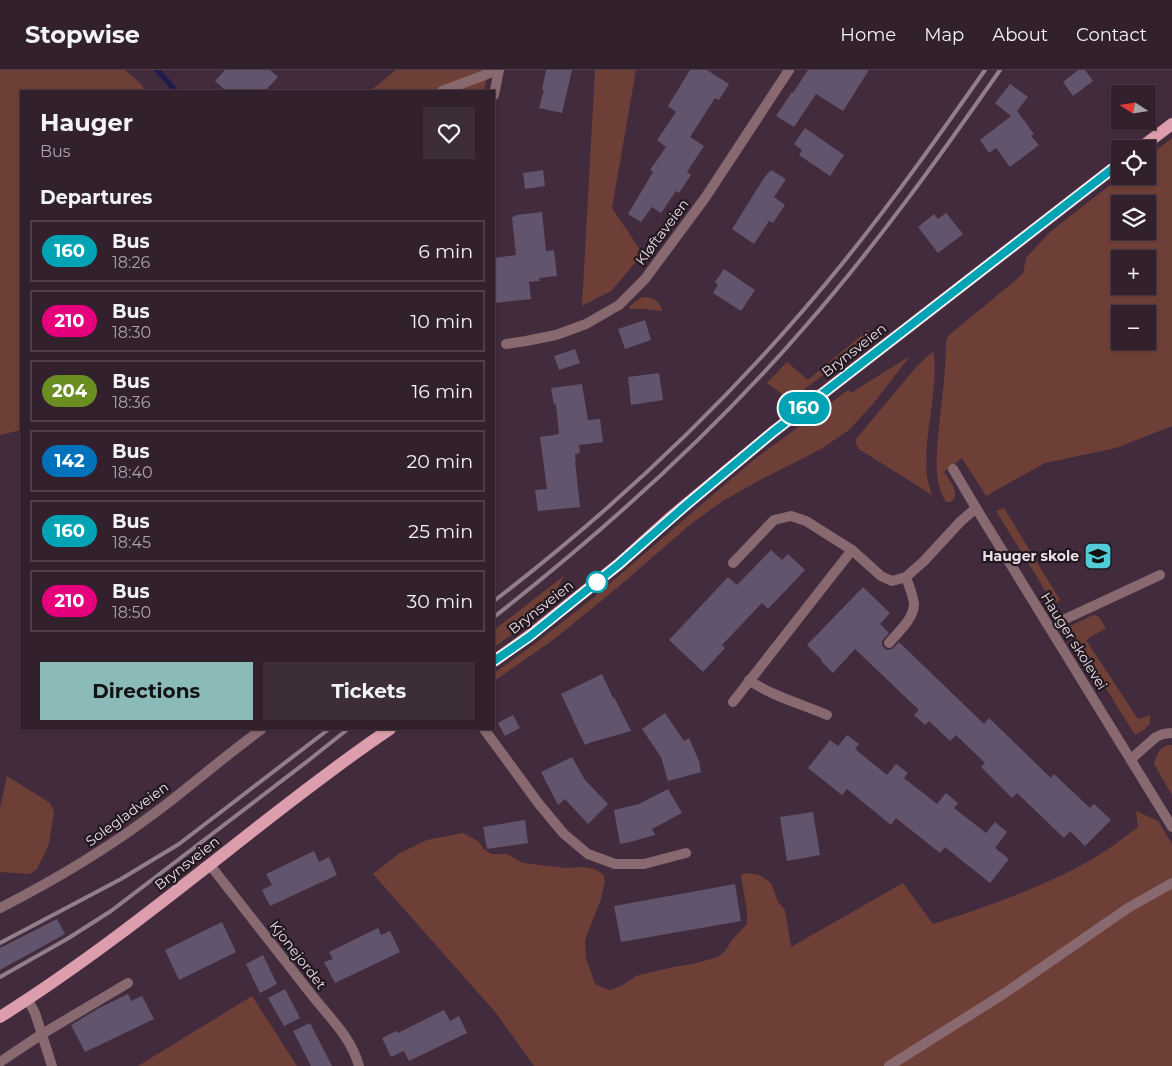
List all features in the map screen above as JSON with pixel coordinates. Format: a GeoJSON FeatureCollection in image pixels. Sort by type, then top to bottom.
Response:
{"type":"FeatureCollection","features":[{"type":"Feature","properties":{"kind":"main road"},"geometry":{"type":"LineString","coordinates":[[1151,140],[1172,124]]}},
{"type":"Feature","properties":{"kind":"main road","name":"Brynsveien"},"geometry":{"type":"LineString","coordinates":[[495,660],[530,636],[619,564],[773,432],[1111,170]]}},
{"type":"Feature","properties":{"kind":"main road","name":"Brynsveien"},"geometry":{"type":"LineString","coordinates":[[0,1017],[77,966],[341,762],[389,730]]}},
{"type":"Feature","properties":{"kind":"street"},"geometry":{"type":"LineString","coordinates":[[445,90],[498,70],[495,90]]}},
{"type":"Feature","properties":{"kind":"street","name":"Kløftaveien"},"geometry":{"type":"LineString","coordinates":[[506,344],[556,335],[586,324],[619,305],[645,279],[705,198],[788,70]]}},
{"type":"Feature","properties":{"kind":"street","name":"Hauger skolevei"},"geometry":{"type":"LineString","coordinates":[[953,469],[1172,826]]}},
{"type":"Feature","properties":{"kind":"street"},"geometry":{"type":"LineString","coordinates":[[733,563],[774,520],[791,516],[806,521],[852,550],[880,576],[892,581],[906,578],[976,508]]}},
{"type":"Feature","properties":{"kind":"street"},"geometry":{"type":"LineString","coordinates":[[733,702],[852,550]]}},
{"type":"Feature","properties":{"kind":"street"},"geometry":{"type":"LineString","coordinates":[[1060,621],[1160,575]]}},
{"type":"Feature","properties":{"kind":"street"},"geometry":{"type":"LineString","coordinates":[[888,643],[905,625],[913,612],[914,604],[906,578]]}},
{"type":"Feature","properties":{"kind":"street"},"geometry":{"type":"LineString","coordinates":[[750,680],[779,696],[827,714]]}},
{"type":"Feature","properties":{"kind":"street","name":"Solegladveien"},"geometry":{"type":"LineString","coordinates":[[0,908],[40,888],[95,855],[156,812],[261,730]]}},
{"type":"Feature","properties":{"kind":"street"},"geometry":{"type":"LineString","coordinates":[[485,730],[564,834],[588,854],[615,864],[644,864],[686,853]]}},
{"type":"Feature","properties":{"kind":"street"},"geometry":{"type":"LineString","coordinates":[[1131,759],[1156,737],[1172,733]]}},
{"type":"Feature","properties":{"kind":"street","name":"Kjonejordet"},"geometry":{"type":"LineString","coordinates":[[210,864],[312,996],[340,1028],[356,1054],[359,1066]]}},
{"type":"Feature","properties":{"kind":"street"},"geometry":{"type":"LineString","coordinates":[[889,1066],[1005,993],[1128,908],[1172,883]]}},
{"type":"Feature","properties":{"kind":"street"},"geometry":{"type":"LineString","coordinates":[[0,1062],[42,1034],[128,984]]}},
{"type":"Feature","properties":{"kind":"street"},"geometry":{"type":"LineString","coordinates":[[28,1000],[42,1034],[52,1066]]}},
{"type":"Feature","properties":{"kind":"shaded area"},"geometry":{"type":"Polygon","coordinates":[[[0,70],[125,70],[145,90],[20,90],[20,430],[0,435],[0,70]]]}},
{"type":"Feature","properties":{"kind":"shaded area"},"geometry":{"type":"Polygon","coordinates":[[[396,70],[488,70],[484,90],[371,90],[396,70]]]}},
{"type":"Feature","properties":{"kind":"shaded area"},"geometry":{"type":"Polygon","coordinates":[[[595,70],[636,70],[612,208],[643,254],[611,291],[582,306],[595,70]]]}},
{"type":"Feature","properties":{"kind":"shaded area"},"geometry":{"type":"Polygon","coordinates":[[[1172,138],[1172,426],[1116,448],[1045,463],[986,496],[962,458],[944,472],[955,491],[951,502],[946,502],[938,483],[937,461],[948,336],[1023,274],[1026,258],[1049,233],[1111,184],[1156,185],[1156,151],[1172,138]]]}},
{"type":"Feature","properties":{"kind":"shaded area"},"geometry":{"type":"Polygon","coordinates":[[[645,297],[656,301],[662,310],[629,309],[640,298],[645,297]]]}},
{"type":"Feature","properties":{"kind":"shaded area"},"geometry":{"type":"Polygon","coordinates":[[[869,329],[866,339],[860,347],[790,400],[767,383],[787,362],[808,380],[869,329]]]}},
{"type":"Feature","properties":{"kind":"shaded area"},"geometry":{"type":"Polygon","coordinates":[[[932,352],[934,354],[935,369],[926,461],[927,476],[932,495],[859,449],[856,439],[918,365],[932,352]]]}},
{"type":"Feature","properties":{"kind":"shaded area"},"geometry":{"type":"Polygon","coordinates":[[[910,356],[873,404],[849,430],[821,449],[723,501],[692,523],[553,640],[495,680],[495,672],[593,598],[751,462],[848,390],[851,393],[910,356]]]}},
{"type":"Feature","properties":{"kind":"shaded area"},"geometry":{"type":"Polygon","coordinates":[[[1004,508],[1060,600],[1057,602],[1053,603],[996,511],[1004,508]]]}},
{"type":"Feature","properties":{"kind":"shaded area"},"geometry":{"type":"Polygon","coordinates":[[[565,575],[543,608],[495,646],[495,629],[565,575]]]}},
{"type":"Feature","properties":{"kind":"shaded area"},"geometry":{"type":"Polygon","coordinates":[[[1095,615],[1099,617],[1106,628],[1086,640],[1138,719],[1150,715],[1150,723],[1144,730],[1135,735],[1068,627],[1095,615]]]}},
{"type":"Feature","properties":{"kind":"shaded area"},"geometry":{"type":"Polygon","coordinates":[[[1168,745],[1172,745],[1172,795],[1154,764],[1158,752],[1168,745]]]}},
{"type":"Feature","properties":{"kind":"shaded area"},"geometry":{"type":"Polygon","coordinates":[[[7,776],[50,803],[54,812],[49,844],[37,869],[30,874],[0,872],[0,808],[7,776]]]}},
{"type":"Feature","properties":{"kind":"shaded area"},"geometry":{"type":"Polygon","coordinates":[[[1136,811],[1158,821],[1172,844],[1172,1066],[534,1066],[496,1013],[373,874],[398,854],[427,840],[463,833],[478,841],[491,854],[507,854],[523,863],[594,869],[603,874],[605,882],[601,899],[585,940],[586,958],[595,984],[609,990],[621,986],[636,976],[718,957],[725,951],[732,940],[747,924],[741,875],[747,873],[760,875],[771,883],[778,902],[785,910],[791,947],[903,883],[933,924],[993,904],[1033,888],[1091,860],[1138,827],[1136,811]]]}},
{"type":"Feature","properties":{"kind":"shaded area"},"geometry":{"type":"Polygon","coordinates":[[[252,996],[297,1066],[138,1066],[252,996]]]}},
{"type":"Feature","properties":{"kind":"building"},"geometry":{"type":"Polygon","coordinates":[[[225,70],[270,70],[278,77],[266,90],[225,90],[215,81],[225,70]]]}},
{"type":"Feature","properties":{"kind":"building"},"geometry":{"type":"Polygon","coordinates":[[[546,70],[572,70],[562,113],[539,108],[544,90],[542,90],[546,70]]]}},
{"type":"Feature","properties":{"kind":"building"},"geometry":{"type":"Polygon","coordinates":[[[690,70],[707,70],[729,84],[719,100],[715,98],[690,137],[704,146],[687,172],[691,175],[679,193],[676,191],[661,213],[652,207],[641,222],[628,214],[653,172],[650,170],[666,147],[657,140],[676,112],[668,106],[690,70]]]}},
{"type":"Feature","properties":{"kind":"building"},"geometry":{"type":"Polygon","coordinates":[[[808,70],[869,70],[843,111],[816,94],[794,127],[776,116],[808,70]]]}},
{"type":"Feature","properties":{"kind":"building"},"geometry":{"type":"Polygon","coordinates":[[[1078,70],[1085,70],[1093,81],[1073,96],[1063,82],[1078,70]]]}},
{"type":"Feature","properties":{"kind":"building"},"geometry":{"type":"Polygon","coordinates":[[[1010,84],[1028,97],[1017,111],[1034,134],[1031,136],[1039,145],[1010,167],[996,148],[989,153],[980,140],[1011,116],[995,103],[1010,84]]]}},
{"type":"Feature","properties":{"kind":"building"},"geometry":{"type":"Polygon","coordinates":[[[805,128],[844,155],[830,176],[799,155],[802,150],[794,144],[805,128]]]}},
{"type":"Feature","properties":{"kind":"building"},"geometry":{"type":"Polygon","coordinates":[[[543,170],[545,186],[525,189],[523,173],[543,170]]]}},
{"type":"Feature","properties":{"kind":"building"},"geometry":{"type":"Polygon","coordinates":[[[771,170],[786,179],[774,197],[785,205],[773,223],[769,221],[754,244],[732,229],[771,170]]]}},
{"type":"Feature","properties":{"kind":"building"},"geometry":{"type":"Polygon","coordinates":[[[542,212],[546,251],[554,250],[557,276],[539,278],[540,281],[529,282],[531,299],[495,303],[495,258],[516,255],[512,217],[542,212]]]}},
{"type":"Feature","properties":{"kind":"building"},"geometry":{"type":"Polygon","coordinates":[[[946,213],[963,234],[938,253],[918,227],[934,214],[938,219],[946,213]]]}},
{"type":"Feature","properties":{"kind":"building"},"geometry":{"type":"Polygon","coordinates":[[[724,269],[755,290],[741,311],[713,293],[718,285],[715,282],[724,269]]]}},
{"type":"Feature","properties":{"kind":"building"},"geometry":{"type":"Polygon","coordinates":[[[645,320],[651,340],[625,349],[618,329],[645,320]]]}},
{"type":"Feature","properties":{"kind":"building"},"geometry":{"type":"Polygon","coordinates":[[[575,349],[580,363],[559,370],[554,356],[575,349]]]}},
{"type":"Feature","properties":{"kind":"building"},"geometry":{"type":"Polygon","coordinates":[[[659,373],[663,400],[631,405],[628,377],[659,373]]]}},
{"type":"Feature","properties":{"kind":"building"},"geometry":{"type":"Polygon","coordinates":[[[582,384],[588,420],[600,419],[603,442],[579,445],[580,453],[575,454],[580,507],[538,511],[535,490],[547,489],[540,437],[559,434],[556,404],[554,405],[551,388],[582,384]]]}},
{"type":"Feature","properties":{"kind":"building"},"geometry":{"type":"Polygon","coordinates":[[[771,550],[782,560],[788,554],[805,570],[768,609],[762,603],[722,645],[725,648],[703,672],[669,640],[728,577],[737,585],[771,550]]]}},
{"type":"Feature","properties":{"kind":"building"},"geometry":{"type":"Polygon","coordinates":[[[863,587],[890,613],[880,624],[889,633],[882,641],[884,648],[887,650],[892,649],[899,642],[984,724],[989,718],[1051,778],[1054,774],[1090,808],[1094,804],[1111,820],[1085,846],[1070,831],[1064,838],[1017,793],[1012,798],[981,767],[985,763],[956,735],[950,741],[929,721],[925,725],[914,715],[919,710],[855,649],[833,673],[807,645],[863,587]]]}},
{"type":"Feature","properties":{"kind":"building"},"geometry":{"type":"Polygon","coordinates":[[[602,674],[631,731],[585,745],[561,694],[602,674]]]}},
{"type":"Feature","properties":{"kind":"building"},"geometry":{"type":"Polygon","coordinates":[[[665,713],[684,741],[689,738],[699,761],[701,772],[668,781],[661,757],[642,729],[665,713]]]}},
{"type":"Feature","properties":{"kind":"building"},"geometry":{"type":"Polygon","coordinates":[[[513,715],[520,728],[505,736],[498,723],[513,715]]]}},
{"type":"Feature","properties":{"kind":"building"},"geometry":{"type":"Polygon","coordinates":[[[847,735],[859,744],[855,749],[887,775],[896,764],[908,773],[904,778],[937,804],[946,793],[958,803],[954,808],[986,833],[995,822],[1007,832],[995,848],[1009,859],[990,883],[945,847],[940,853],[896,818],[891,825],[847,789],[842,795],[808,768],[830,740],[838,746],[847,735]]]}},
{"type":"Feature","properties":{"kind":"building"},"geometry":{"type":"Polygon","coordinates":[[[572,757],[585,780],[608,804],[588,824],[565,799],[558,805],[541,772],[572,757]]]}},
{"type":"Feature","properties":{"kind":"building"},"geometry":{"type":"Polygon","coordinates":[[[668,789],[682,813],[652,829],[655,835],[620,844],[614,810],[639,804],[668,789]]]}},
{"type":"Feature","properties":{"kind":"building"},"geometry":{"type":"Polygon","coordinates":[[[813,812],[820,855],[787,861],[780,817],[813,812]]]}},
{"type":"Feature","properties":{"kind":"building"},"geometry":{"type":"Polygon","coordinates":[[[525,820],[528,843],[487,849],[483,827],[525,820]]]}},
{"type":"Feature","properties":{"kind":"building"},"geometry":{"type":"Polygon","coordinates":[[[314,851],[319,862],[329,857],[337,875],[270,906],[262,890],[272,885],[266,874],[314,851]]]}},
{"type":"Feature","properties":{"kind":"building"},"geometry":{"type":"Polygon","coordinates":[[[735,884],[741,921],[621,942],[614,906],[735,884]]]}},
{"type":"Feature","properties":{"kind":"building"},"geometry":{"type":"Polygon","coordinates":[[[57,919],[65,934],[0,970],[0,948],[57,919]]]}},
{"type":"Feature","properties":{"kind":"building"},"geometry":{"type":"Polygon","coordinates":[[[222,922],[236,952],[179,980],[165,950],[222,922]]]}},
{"type":"Feature","properties":{"kind":"building"},"geometry":{"type":"Polygon","coordinates":[[[378,928],[381,935],[390,931],[400,952],[335,983],[324,962],[333,959],[329,952],[378,928]]]}},
{"type":"Feature","properties":{"kind":"building"},"geometry":{"type":"Polygon","coordinates":[[[263,955],[277,984],[260,993],[246,964],[263,955]]]}},
{"type":"Feature","properties":{"kind":"building"},"geometry":{"type":"Polygon","coordinates":[[[285,989],[300,1018],[284,1026],[268,998],[285,989]]]}},
{"type":"Feature","properties":{"kind":"building"},"geometry":{"type":"Polygon","coordinates":[[[128,994],[131,1001],[142,996],[154,1019],[85,1052],[71,1025],[99,1008],[128,994]]]}},
{"type":"Feature","properties":{"kind":"building"},"geometry":{"type":"Polygon","coordinates":[[[444,1010],[450,1021],[459,1016],[467,1033],[409,1061],[404,1051],[391,1057],[382,1038],[396,1031],[398,1033],[444,1010]]]}},
{"type":"Feature","properties":{"kind":"building"},"geometry":{"type":"Polygon","coordinates":[[[310,1023],[332,1066],[311,1066],[293,1031],[310,1023]]]}},
{"type":"Feature","properties":{"kind":"waterway"},"geometry":{"type":"LineString","coordinates":[[157,70],[174,90]]}},
{"type":"Feature","properties":{"kind":"railway"},"geometry":{"type":"LineString","coordinates":[[495,600],[542,563],[635,483],[724,397],[766,352],[807,306],[864,236],[917,166],[985,70]]}},
{"type":"Feature","properties":{"kind":"railway"},"geometry":{"type":"LineString","coordinates":[[495,616],[576,550],[656,480],[768,368],[830,298],[881,234],[1000,70]]}},
{"type":"Feature","properties":{"kind":"railway"},"geometry":{"type":"LineString","coordinates":[[0,943],[121,879],[179,844],[328,730]]}},
{"type":"Feature","properties":{"kind":"railway"},"geometry":{"type":"LineString","coordinates":[[0,977],[67,939],[111,911],[347,730]]}},
{"type":"Feature","properties":{"kind":"bus line","name":"160"},"geometry":{"type":"LineString","coordinates":[[495,660],[530,636],[619,564],[773,432],[1111,170]]}},
{"type":"Feature","properties":{"kind":"place","name":"Hauger skole"},"geometry":{"type":"Point","coordinates":[1098,556]}}]}
